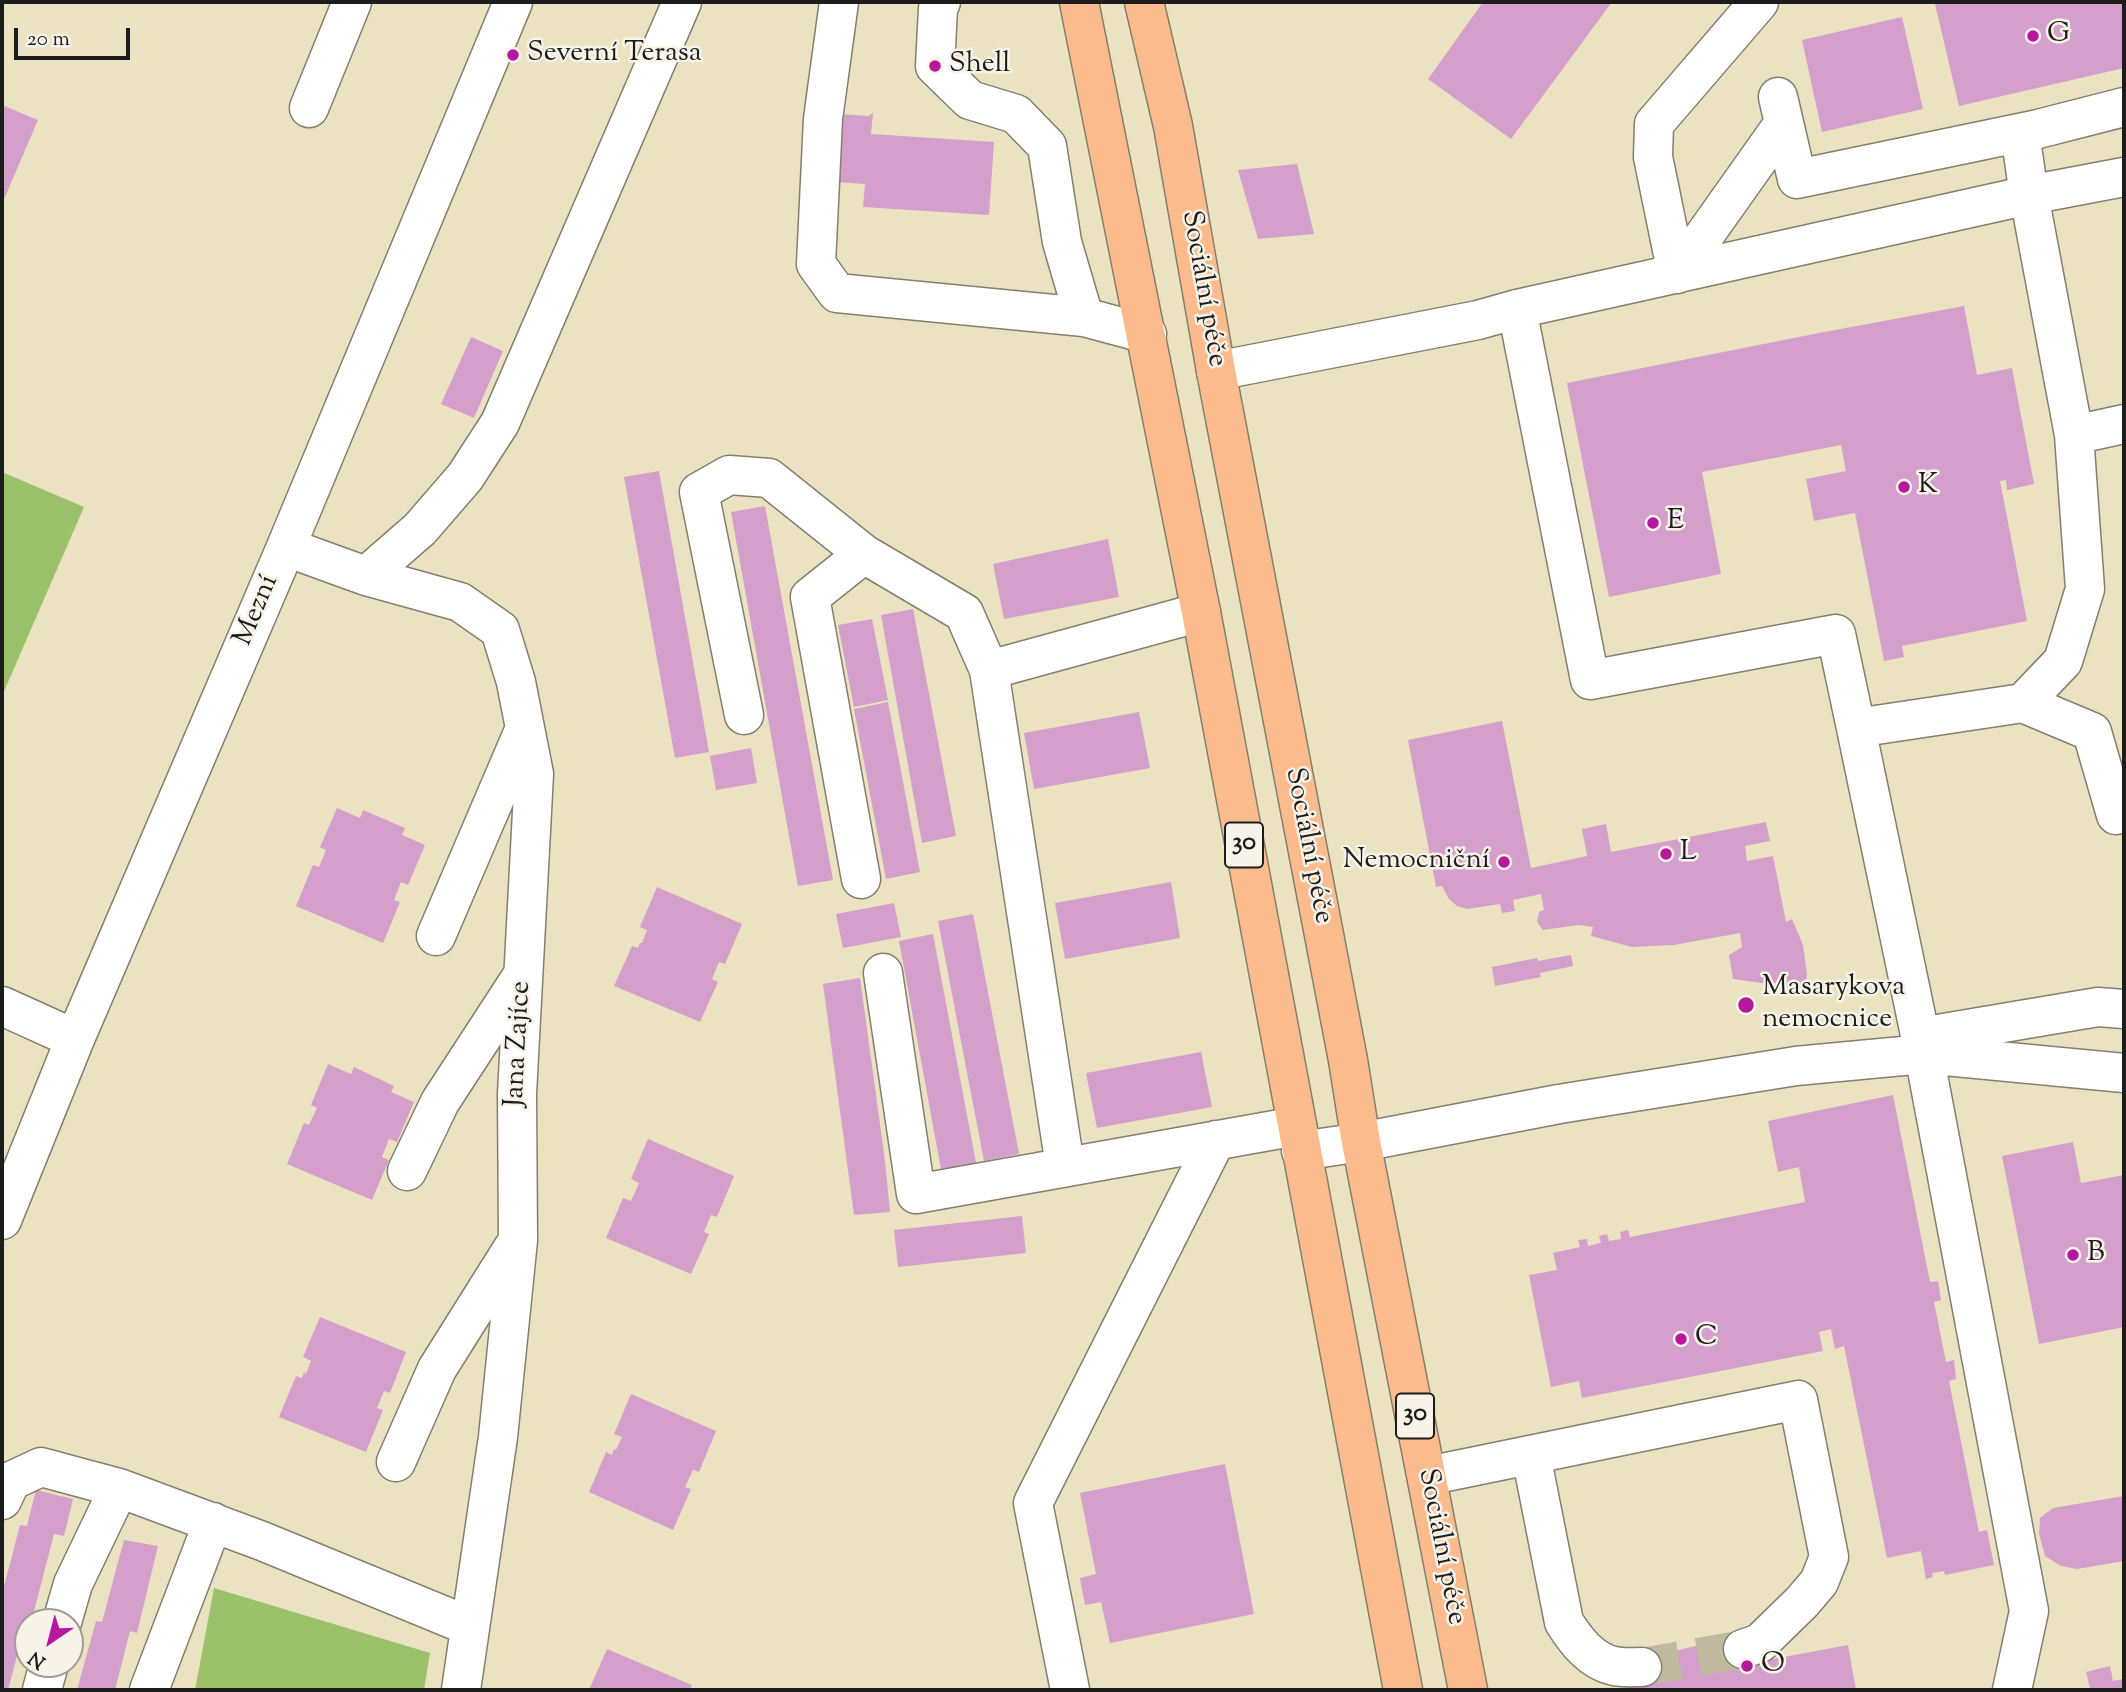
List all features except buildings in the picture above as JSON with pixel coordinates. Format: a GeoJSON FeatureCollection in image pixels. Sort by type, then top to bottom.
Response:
{"type":"FeatureCollection","features":[{"type":"Feature","properties":{"kind":"main road","name":"30"},"geometry":{"type":"LineString","coordinates":[[1079,2],[1201,612],[1403,1690]]}},
{"type":"Feature","properties":{"kind":"main road","name":"Sociální péče"},"geometry":{"type":"LineString","coordinates":[[1144,2],[1173,126],[1216,370],[1348,1060],[1361,1142],[1468,1690]]}},
{"type":"Feature","properties":{"kind":"street"},"geometry":{"type":"LineString","coordinates":[[309,107],[352,2]]}},
{"type":"Feature","properties":{"kind":"street","name":"Mezní"},"geometry":{"type":"LineString","coordinates":[[2,1220],[75,1039],[513,2]]}},
{"type":"Feature","properties":{"kind":"street"},"geometry":{"type":"LineString","coordinates":[[366,576],[420,529],[465,477],[500,423],[682,2]]}},
{"type":"Feature","properties":{"kind":"street"},"geometry":{"type":"LineString","coordinates":[[839,2],[823,120],[816,264],[837,293],[1084,317],[1147,334]]}},
{"type":"Feature","properties":{"kind":"street"},"geometry":{"type":"LineString","coordinates":[[941,2],[938,8],[935,66],[970,100],[1016,114],[1047,146],[1062,242],[1084,317]]}},
{"type":"Feature","properties":{"kind":"street"},"geometry":{"type":"LineString","coordinates":[[1677,274],[1653,157],[1654,124],[1759,2]]}},
{"type":"Feature","properties":{"kind":"street"},"geometry":{"type":"LineString","coordinates":[[1677,274],[1781,110],[1797,179],[2020,133],[2124,107]]}},
{"type":"Feature","properties":{"kind":"street"},"geometry":{"type":"LineString","coordinates":[[2020,133],[2074,435],[2085,589],[2063,661],[2023,703]]}},
{"type":"Feature","properties":{"kind":"street"},"geometry":{"type":"LineString","coordinates":[[1216,370],[1478,320],[2029,195],[2124,177]]}},
{"type":"Feature","properties":{"kind":"street"},"geometry":{"type":"LineString","coordinates":[[1517,309],[1590,680],[1836,634],[1922,1045],[2029,1611],[2012,1690]]}},
{"type":"Feature","properties":{"kind":"street"},"geometry":{"type":"LineString","coordinates":[[2074,435],[2124,424]]}},
{"type":"Feature","properties":{"kind":"street"},"geometry":{"type":"LineString","coordinates":[[744,715],[699,492],[730,475],[769,478],[864,554],[964,613],[989,670],[1065,1166]]}},
{"type":"Feature","properties":{"kind":"street","name":"Jana Zajíce"},"geometry":{"type":"LineString","coordinates":[[285,547],[366,576],[460,602],[500,630],[516,682],[534,774],[517,1094],[518,1240],[498,1437],[461,1690]]}},
{"type":"Feature","properties":{"kind":"street"},"geometry":{"type":"LineString","coordinates":[[860,878],[810,597],[864,554]]}},
{"type":"Feature","properties":{"kind":"street"},"geometry":{"type":"LineString","coordinates":[[989,670],[1201,612]]}},
{"type":"Feature","properties":{"kind":"street"},"geometry":{"type":"LineString","coordinates":[[1856,728],[2023,703],[2092,732],[2116,815]]}},
{"type":"Feature","properties":{"kind":"street"},"geometry":{"type":"LineString","coordinates":[[436,936],[525,728]]}},
{"type":"Feature","properties":{"kind":"street"},"geometry":{"type":"LineString","coordinates":[[883,973],[916,1194],[1216,1140],[1299,1138],[1361,1142],[1559,1104],[1922,1045],[2111,1008]]}},
{"type":"Feature","properties":{"kind":"street"},"geometry":{"type":"LineString","coordinates":[[407,1171],[440,1102],[523,974]]}},
{"type":"Feature","properties":{"kind":"street"},"geometry":{"type":"LineString","coordinates":[[2,1006],[75,1039]]}},
{"type":"Feature","properties":{"kind":"street"},"geometry":{"type":"LineString","coordinates":[[1922,1045],[2124,1073]]}},
{"type":"Feature","properties":{"kind":"street"},"geometry":{"type":"LineString","coordinates":[[1070,1690],[1033,1503],[1216,1140]]}},
{"type":"Feature","properties":{"kind":"street"},"geometry":{"type":"LineString","coordinates":[[396,1462],[437,1368],[518,1240]]}},
{"type":"Feature","properties":{"kind":"street"},"geometry":{"type":"LineString","coordinates":[[1427,1476],[1798,1400],[1829,1557],[1819,1581],[1801,1602],[1760,1643],[1743,1649]]}},
{"type":"Feature","properties":{"kind":"street"},"geometry":{"type":"LineString","coordinates":[[1531,1455],[1564,1622],[1579,1644],[1601,1661],[1614,1666],[1642,1667]]}},
{"type":"Feature","properties":{"kind":"street"},"geometry":{"type":"LineString","coordinates":[[2,1500],[10,1481],[41,1467],[119,1488],[213,1522],[469,1626]]}},
{"type":"Feature","properties":{"kind":"street"},"geometry":{"type":"LineString","coordinates":[[66,1608],[73,1584],[119,1488]]}},
{"type":"Feature","properties":{"kind":"street"},"geometry":{"type":"LineString","coordinates":[[149,1690],[213,1522]]}},
{"type":"Feature","properties":{"kind":"green space"},"geometry":{"type":"Polygon","coordinates":[[[2,472],[84,507],[2,696],[2,472]]]}},
{"type":"Feature","properties":{"kind":"green space"},"geometry":{"type":"Polygon","coordinates":[[[214,1588],[430,1653],[424,1690],[195,1690],[214,1588]]]}},
{"type":"Feature","properties":{"kind":"tunnel"},"geometry":{"type":"LineString","coordinates":[[1642,1667],[1743,1649]]}},
{"type":"Feature","properties":{"kind":"place","name":"G"},"geometry":{"type":"Point","coordinates":[2033,36]}},
{"type":"Feature","properties":{"kind":"place","name":"Severní Terasa"},"geometry":{"type":"Point","coordinates":[513,55]}},
{"type":"Feature","properties":{"kind":"place","name":"Shell"},"geometry":{"type":"Point","coordinates":[935,66]}},
{"type":"Feature","properties":{"kind":"place","name":"K"},"geometry":{"type":"Point","coordinates":[1904,487]}},
{"type":"Feature","properties":{"kind":"place","name":"E"},"geometry":{"type":"Point","coordinates":[1653,523]}},
{"type":"Feature","properties":{"kind":"place","name":"L"},"geometry":{"type":"Point","coordinates":[1666,854]}},
{"type":"Feature","properties":{"kind":"place","name":"Nemocniční"},"geometry":{"type":"Point","coordinates":[1504,862]}},
{"type":"Feature","properties":{"kind":"place","name":"Masarykova nemocnice"},"geometry":{"type":"Point","coordinates":[1746,1005]}},
{"type":"Feature","properties":{"kind":"place","name":"B"},"geometry":{"type":"Point","coordinates":[2073,1255]}},
{"type":"Feature","properties":{"kind":"place","name":"C"},"geometry":{"type":"Point","coordinates":[1681,1339]}},
{"type":"Feature","properties":{"kind":"place","name":"O"},"geometry":{"type":"Point","coordinates":[1747,1666]}}]}
